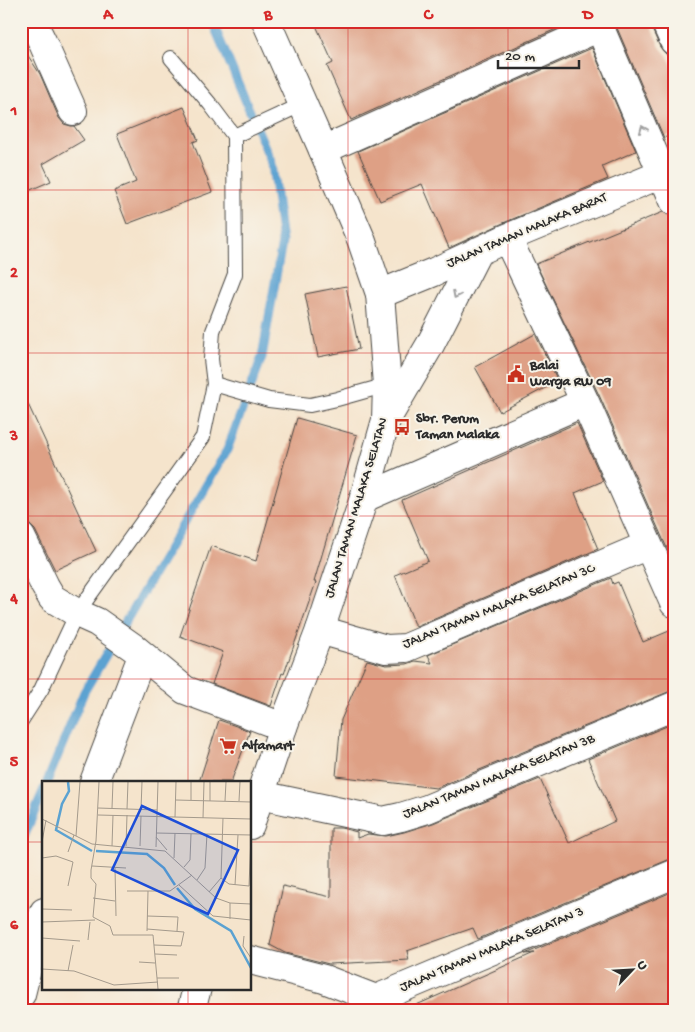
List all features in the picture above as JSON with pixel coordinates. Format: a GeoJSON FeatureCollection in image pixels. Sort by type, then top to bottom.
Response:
{"type":"FeatureCollection","features":[{"type":"Feature","properties":{"kind":"street"},"geometry":{"type":"LineString","coordinates":[[32,21],[73,111]]}},
{"type":"Feature","properties":{"kind":"street"},"geometry":{"type":"LineString","coordinates":[[665,21],[674,41]]}},
{"type":"Feature","properties":{"kind":"street","name":"JALAN TAMAN MALAKA SELATAN"},"geometry":{"type":"LineString","coordinates":[[251,822],[283,727],[320,630],[364,498],[386,420],[387,386],[380,294],[361,239],[267,22]]}},
{"type":"Feature","properties":{"kind":"street"},"geometry":{"type":"LineString","coordinates":[[323,150],[598,24],[668,171],[674,201]]}},
{"type":"Feature","properties":{"kind":"street","name":"JALAN TAMAN MALAKA BARAT"},"geometry":{"type":"LineString","coordinates":[[380,294],[434,272],[507,238],[668,171]]}},
{"type":"Feature","properties":{"kind":"street"},"geometry":{"type":"LineString","coordinates":[[507,238],[585,402],[674,603]]}},
{"type":"Feature","properties":{"kind":"street"},"geometry":{"type":"LineString","coordinates":[[386,420],[430,344],[478,251]]}},
{"type":"Feature","properties":{"kind":"street"},"geometry":{"type":"LineString","coordinates":[[364,498],[585,402]]}},
{"type":"Feature","properties":{"kind":"street"},"geometry":{"type":"LineString","coordinates":[[21,536],[52,598],[87,617],[138,652],[185,690],[283,727]]}},
{"type":"Feature","properties":{"kind":"street","name":"JALAN TAMAN MALAKA SELATAN 3C"},"geometry":{"type":"LineString","coordinates":[[320,630],[386,649],[406,648],[648,545]]}},
{"type":"Feature","properties":{"kind":"street"},"geometry":{"type":"LineString","coordinates":[[94,781],[138,652]]}},
{"type":"Feature","properties":{"kind":"street","name":"JALAN TAMAN MALAKA SELATAN 3B"},"geometry":{"type":"LineString","coordinates":[[260,795],[383,821],[427,809],[674,706]]}},
{"type":"Feature","properties":{"kind":"street","name":"JALAN TAMAN MALAKA SELATAN 3"},"geometry":{"type":"LineString","coordinates":[[251,960],[324,979],[375,1005],[674,874]]}},
{"type":"Feature","properties":{"kind":"street"},"geometry":{"type":"LineString","coordinates":[[21,994],[42,917]]}},
{"type":"Feature","properties":{"kind":"street"},"geometry":{"type":"LineString","coordinates":[[191,1011],[196,990]]}},
{"type":"Feature","properties":{"kind":"lane"},"geometry":{"type":"LineString","coordinates":[[21,721],[203,437],[214,384],[211,359],[213,331],[235,274],[240,134],[210,104],[171,58]]}},
{"type":"Feature","properties":{"kind":"lane"},"geometry":{"type":"LineString","coordinates":[[240,134],[303,104]]}},
{"type":"Feature","properties":{"kind":"lane"},"geometry":{"type":"LineString","coordinates":[[214,384],[269,400],[310,405],[337,400],[387,386]]}},
{"type":"Feature","properties":{"kind":"building"},"geometry":{"type":"Polygon","coordinates":[[[314,21],[574,21],[351,120],[327,66],[333,63],[314,21]]]}},
{"type":"Feature","properties":{"kind":"building"},"geometry":{"type":"Polygon","coordinates":[[[614,21],[650,21],[660,47],[667,55],[674,69],[674,133],[664,138],[614,21]]]}},
{"type":"Feature","properties":{"kind":"building"},"geometry":{"type":"Polygon","coordinates":[[[21,45],[40,74],[59,118],[64,124],[74,126],[84,140],[43,164],[51,181],[21,194],[21,45]]]}},
{"type":"Feature","properties":{"kind":"building"},"geometry":{"type":"Polygon","coordinates":[[[592,48],[636,151],[602,166],[608,179],[449,248],[422,184],[380,201],[358,151],[592,48]]]}},
{"type":"Feature","properties":{"kind":"building"},"geometry":{"type":"Polygon","coordinates":[[[184,107],[198,140],[193,142],[212,192],[127,224],[114,191],[136,182],[117,134],[184,107]]]}},
{"type":"Feature","properties":{"kind":"building"},"geometry":{"type":"Polygon","coordinates":[[[663,212],[670,216],[674,224],[674,564],[599,395],[536,264],[663,212]]]}},
{"type":"Feature","properties":{"kind":"building"},"geometry":{"type":"Polygon","coordinates":[[[346,286],[359,349],[318,357],[305,294],[346,286]]]}},
{"type":"Feature","properties":{"kind":"building","name":"Balai Warga RW 09"},"geometry":{"type":"Polygon","coordinates":[[[535,334],[558,381],[500,412],[475,367],[535,334]]]}},
{"type":"Feature","properties":{"kind":"building"},"geometry":{"type":"Polygon","coordinates":[[[21,389],[96,551],[55,570],[35,530],[29,524],[21,522],[21,389]]]}},
{"type":"Feature","properties":{"kind":"building"},"geometry":{"type":"Polygon","coordinates":[[[297,418],[357,435],[314,582],[316,582],[271,706],[212,684],[223,652],[180,636],[211,546],[256,561],[297,418]]]}},
{"type":"Feature","properties":{"kind":"building"},"geometry":{"type":"Polygon","coordinates":[[[577,423],[603,481],[575,493],[598,549],[416,627],[395,575],[428,561],[402,500],[577,423]]]}},
{"type":"Feature","properties":{"kind":"building"},"geometry":{"type":"Polygon","coordinates":[[[611,578],[613,584],[618,582],[643,642],[674,629],[674,691],[436,788],[336,776],[341,720],[367,660],[386,665],[407,664],[415,661],[432,663],[428,655],[611,578]]]}},
{"type":"Feature","properties":{"kind":"building","name":"Alfamart"},"geometry":{"type":"Polygon","coordinates":[[[219,720],[250,731],[231,781],[199,781],[219,720]]]}},
{"type":"Feature","properties":{"kind":"building"},"geometry":{"type":"Polygon","coordinates":[[[674,723],[674,859],[478,939],[473,928],[407,951],[409,960],[329,964],[285,953],[270,945],[283,886],[331,897],[331,828],[341,828],[357,832],[357,838],[368,834],[386,836],[404,832],[433,823],[540,779],[569,843],[615,821],[588,759],[674,723]]]}},
{"type":"Feature","properties":{"kind":"building"},"geometry":{"type":"Polygon","coordinates":[[[674,891],[674,1011],[403,1011],[534,953],[525,954],[674,891]]]}},
{"type":"Feature","properties":{"kind":"waterway"},"geometry":{"type":"LineString","coordinates":[[47,781],[84,692],[227,450],[262,357],[282,242],[272,164],[212,21]]}},
{"type":"Feature","properties":{"kind":"waterway"},"geometry":{"type":"LineString","coordinates":[[21,844],[42,794]]}},
{"type":"Feature","properties":{"kind":"place","name":"Balai Warga RW 09"},"geometry":{"type":"Point","coordinates":[516,374]}},
{"type":"Feature","properties":{"kind":"place","name":"Sbr. Perum Taman Malaka"},"geometry":{"type":"Point","coordinates":[402,427]}},
{"type":"Feature","properties":{"kind":"place","name":"Alfamart"},"geometry":{"type":"Point","coordinates":[228,746]}}]}
